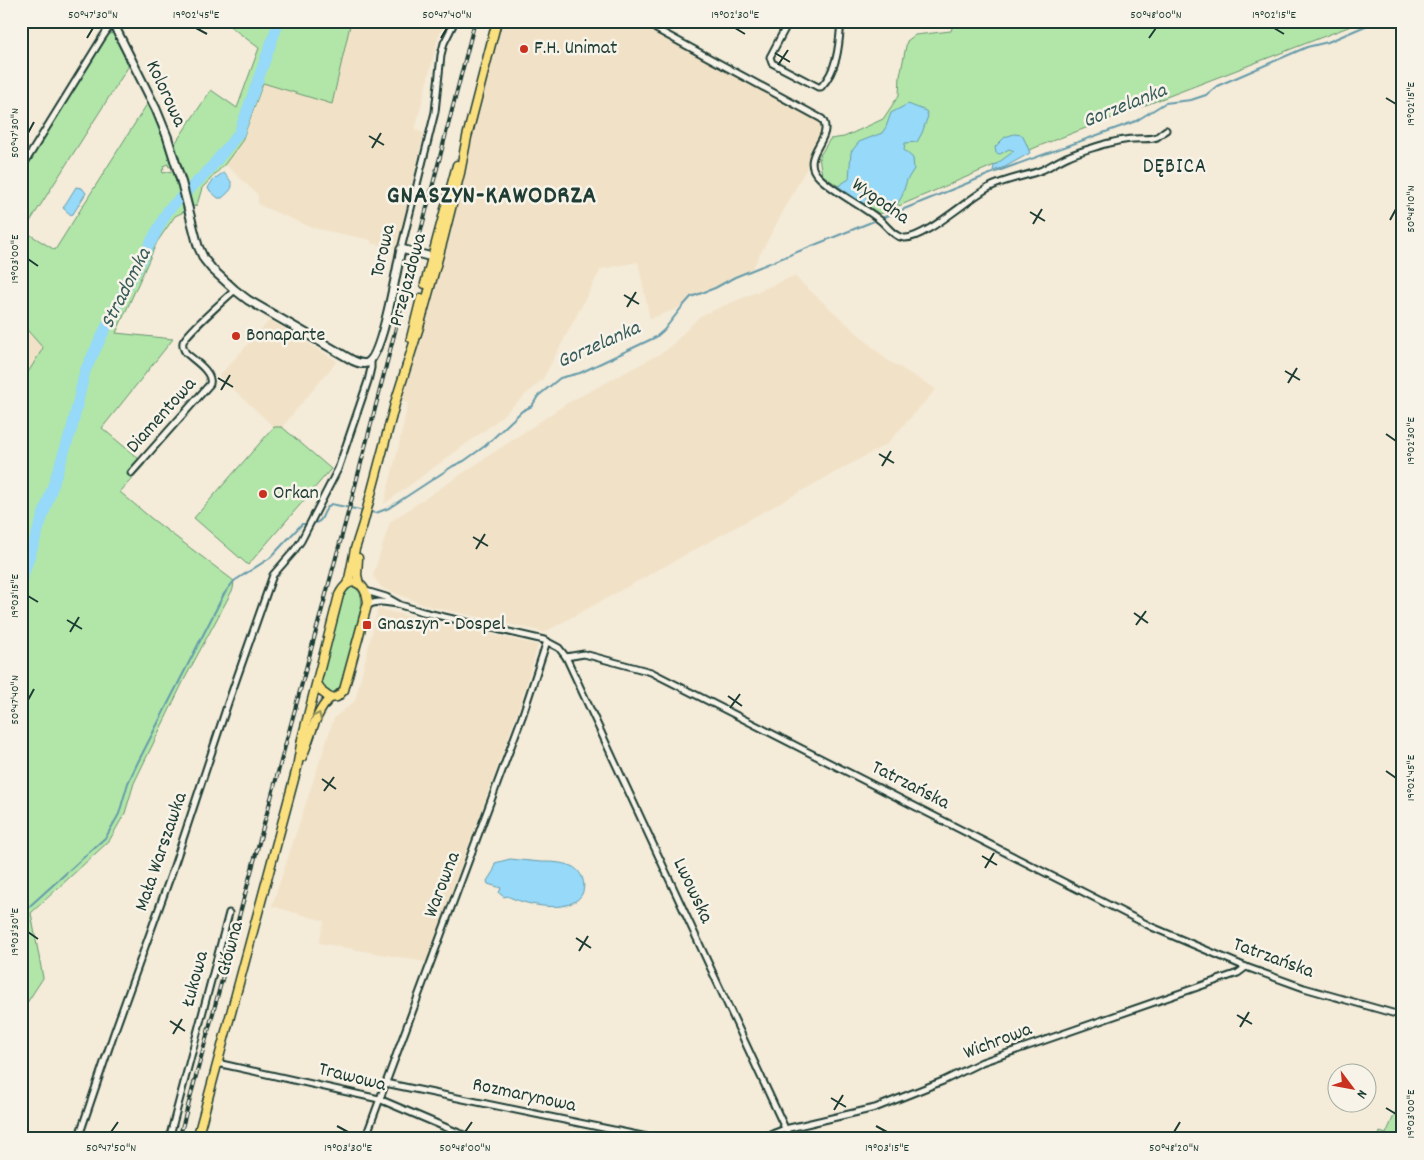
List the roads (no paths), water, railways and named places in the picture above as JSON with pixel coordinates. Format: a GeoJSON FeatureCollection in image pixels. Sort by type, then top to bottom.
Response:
{"type":"FeatureCollection","features":[{"type":"Feature","properties":{"kind":"main road","name":"Przejazdowa"},"geometry":{"type":"LineString","coordinates":[[317,683],[339,595],[349,579],[354,549],[362,527],[443,240],[497,21]]}},
{"type":"Feature","properties":{"kind":"main road","name":"Przejazdowa"},"geometry":{"type":"LineString","coordinates":[[404,374],[413,328],[454,175],[467,137]]}},
{"type":"Feature","properties":{"kind":"main road","name":"Przejazdowa"},"geometry":{"type":"LineString","coordinates":[[359,584],[357,563],[362,527]]}},
{"type":"Feature","properties":{"kind":"main road"},"geometry":{"type":"LineString","coordinates":[[347,584],[351,582],[359,584],[366,591]]}},
{"type":"Feature","properties":{"kind":"main road","name":"Główna"},"geometry":{"type":"LineString","coordinates":[[297,768],[324,704],[330,698],[338,697],[344,690],[368,602],[366,591]]}},
{"type":"Feature","properties":{"kind":"main road"},"geometry":{"type":"LineString","coordinates":[[317,683],[322,692],[330,698]]}},
{"type":"Feature","properties":{"kind":"main road","name":"Główna"},"geometry":{"type":"LineString","coordinates":[[197,1139],[297,768],[302,739],[317,683]]}},
{"type":"Feature","properties":{"kind":"street","name":"Torowa"},"geometry":{"type":"LineString","coordinates":[[371,360],[380,339],[389,308],[401,249],[435,112],[441,55],[444,43],[455,21]]}},
{"type":"Feature","properties":{"kind":"street","name":"Wygodna"},"geometry":{"type":"LineString","coordinates":[[650,21],[656,29],[822,119],[826,124],[826,132],[813,154],[812,162],[818,176],[875,216],[897,237],[909,238],[920,234],[971,199],[1004,180],[1042,170],[1070,155],[1122,140],[1157,137],[1166,130]]}},
{"type":"Feature","properties":{"kind":"street"},"geometry":{"type":"LineString","coordinates":[[789,21],[770,60],[772,63],[821,88],[836,62],[841,21]]}},
{"type":"Feature","properties":{"kind":"street"},"geometry":{"type":"LineString","coordinates":[[21,170],[111,22]]}},
{"type":"Feature","properties":{"kind":"street","name":"Kolorowa"},"geometry":{"type":"LineString","coordinates":[[111,22],[156,109],[167,136],[198,246],[204,259],[212,269],[248,300],[360,364],[371,360]]}},
{"type":"Feature","properties":{"kind":"street"},"geometry":{"type":"LineString","coordinates":[[401,249],[432,257]]}},
{"type":"Feature","properties":{"kind":"street","name":"Diamentowa"},"geometry":{"type":"LineString","coordinates":[[131,473],[210,384],[211,378],[208,373],[186,353],[183,342],[235,290]]}},
{"type":"Feature","properties":{"kind":"street","name":"Mała Warszawka"},"geometry":{"type":"LineString","coordinates":[[78,1139],[274,575],[294,551],[306,532],[338,469],[372,368],[371,360]]}},
{"type":"Feature","properties":{"kind":"street"},"geometry":{"type":"LineString","coordinates":[[366,591],[423,612],[547,641],[559,648],[566,657]]}},
{"type":"Feature","properties":{"kind":"street"},"geometry":{"type":"LineString","coordinates":[[366,607],[379,602],[400,604]]}},
{"type":"Feature","properties":{"kind":"street","name":"Warowna"},"geometry":{"type":"LineString","coordinates":[[365,1139],[522,717],[547,641]]}},
{"type":"Feature","properties":{"kind":"street","name":"Tatrzańska"},"geometry":{"type":"LineString","coordinates":[[566,657],[584,654],[651,672],[1152,926],[1246,967],[1304,988],[1403,1016]]}},
{"type":"Feature","properties":{"kind":"street","name":"Lwowska"},"geometry":{"type":"LineString","coordinates":[[566,657],[790,1139]]}},
{"type":"Feature","properties":{"kind":"street","name":"Łukowa"},"geometry":{"type":"LineString","coordinates":[[169,1139],[229,914]]}},
{"type":"Feature","properties":{"kind":"street","name":"Wichrowa"},"geometry":{"type":"LineString","coordinates":[[759,1139],[786,1129],[875,1108],[982,1062],[1238,973],[1246,967]]}},
{"type":"Feature","properties":{"kind":"street","name":"Trawowa"},"geometry":{"type":"LineString","coordinates":[[217,1063],[379,1099],[473,1139]]}},
{"type":"Feature","properties":{"kind":"street","name":"Rozmarynowa"},"geometry":{"type":"LineString","coordinates":[[385,1083],[658,1139]]}},
{"type":"Feature","properties":{"kind":"water"},"geometry":{"type":"Polygon","coordinates":[[[908,104],[926,111],[928,116],[917,142],[905,143],[904,150],[913,158],[914,169],[907,180],[902,196],[897,205],[887,207],[872,199],[869,188],[865,193],[867,201],[863,204],[838,186],[849,179],[851,152],[859,142],[882,133],[891,113],[908,104]]]}},
{"type":"Feature","properties":{"kind":"water"},"geometry":{"type":"Polygon","coordinates":[[[1014,134],[1022,135],[1030,153],[1005,167],[993,171],[994,166],[1014,151],[1009,149],[1000,154],[996,153],[995,147],[1005,137],[1014,134]]]}},
{"type":"Feature","properties":{"kind":"water"},"geometry":{"type":"Polygon","coordinates":[[[224,173],[232,183],[232,186],[222,198],[218,198],[208,189],[214,180],[224,173]]]}},
{"type":"Feature","properties":{"kind":"water"},"geometry":{"type":"Polygon","coordinates":[[[76,187],[82,188],[86,193],[71,215],[63,208],[76,187]]]}},
{"type":"Feature","properties":{"kind":"water"},"geometry":{"type":"Polygon","coordinates":[[[510,859],[571,866],[582,877],[583,892],[577,900],[570,904],[552,907],[523,902],[507,896],[504,897],[499,893],[501,888],[488,884],[487,881],[494,870],[495,863],[510,859]]]}},
{"type":"Feature","properties":{"kind":"waterway","name":"Stradomka"},"geometry":{"type":"LineString","coordinates":[[21,582],[72,428],[85,371],[114,311],[168,210],[208,171],[239,133],[279,21]]}},
{"type":"Feature","properties":{"kind":"waterway","name":"Gorzelanka"},"geometry":{"type":"LineString","coordinates":[[882,218],[990,174],[1136,121],[1165,103],[1191,100],[1206,95],[1217,86],[1307,47],[1328,42],[1377,21]]}},
{"type":"Feature","properties":{"kind":"waterway","name":"Gorzelanka"},"geometry":{"type":"LineString","coordinates":[[370,512],[376,513],[389,508],[453,466],[464,461],[485,446],[522,411],[532,406],[538,396],[560,378],[580,373],[656,337],[691,297],[715,288],[735,277],[874,221]]}},
{"type":"Feature","properties":{"kind":"waterway"},"geometry":{"type":"LineString","coordinates":[[21,914],[106,837],[119,814],[128,783],[138,762],[224,594],[234,581],[270,558],[302,524],[320,521],[324,512],[331,504],[365,511]]}},
{"type":"Feature","properties":{"kind":"railway"},"geometry":{"type":"LineString","coordinates":[[179,1139],[352,498],[475,21]]}},
{"type":"Feature","properties":{"kind":"place","name":"F.H. Unimat"},"geometry":{"type":"Point","coordinates":[524,49]}},
{"type":"Feature","properties":{"kind":"place","name":"Bonaparte"},"geometry":{"type":"Point","coordinates":[236,336]}},
{"type":"Feature","properties":{"kind":"place","name":"Orkan"},"geometry":{"type":"Point","coordinates":[263,494]}},
{"type":"Feature","properties":{"kind":"place","name":"Gnaszyn - Dospel"},"geometry":{"type":"Point","coordinates":[367,625]}},
{"type":"Feature","properties":{"kind":"district","name":"DĘBICA"},"geometry":{"type":"Point","coordinates":[1175,168]}},
{"type":"Feature","properties":{"kind":"district","name":"GNASZYN-KAWODRZA"},"geometry":{"type":"Point","coordinates":[492,197]}}]}
